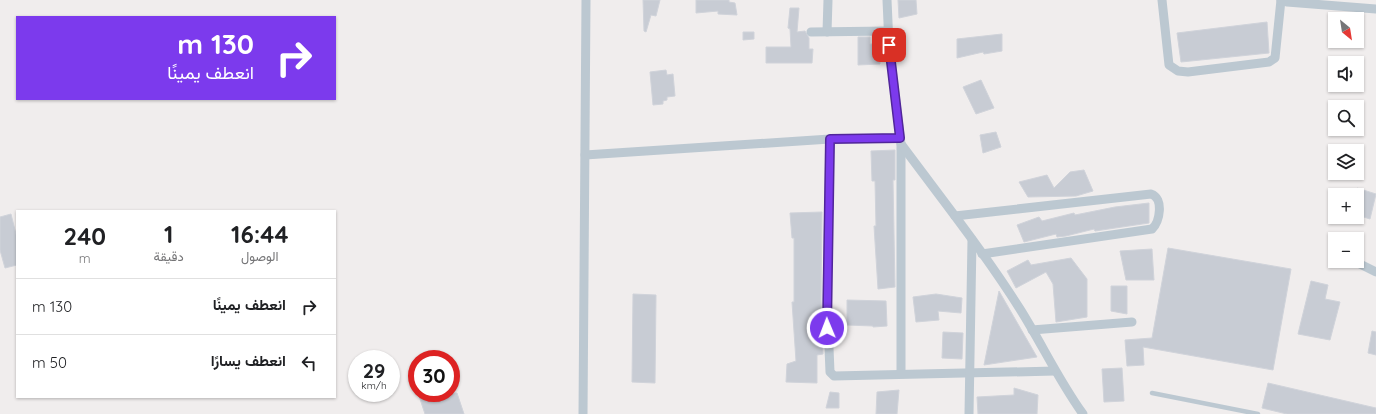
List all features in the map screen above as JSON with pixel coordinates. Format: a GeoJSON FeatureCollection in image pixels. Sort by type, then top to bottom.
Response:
{"type":"FeatureCollection","features":[{"type":"Feature","properties":{"kind":"street"},"geometry":{"type":"LineString","coordinates":[[583,414],[586,0]]}},
{"type":"Feature","properties":{"kind":"street"},"geometry":{"type":"LineString","coordinates":[[827,32],[828,0]]}},
{"type":"Feature","properties":{"kind":"street"},"geometry":{"type":"LineString","coordinates":[[887,0],[888,31],[900,141],[901,373]]}},
{"type":"Feature","properties":{"kind":"street"},"geometry":{"type":"LineString","coordinates":[[1162,0],[1169,65],[1178,71],[1188,72],[1269,62],[1275,58],[1281,0],[1287,2],[1376,9]]}},
{"type":"Feature","properties":{"kind":"street"},"geometry":{"type":"LineString","coordinates":[[811,32],[888,31]]}},
{"type":"Feature","properties":{"kind":"street"},"geometry":{"type":"LineString","coordinates":[[585,155],[830,139],[900,141]]}},
{"type":"Feature","properties":{"kind":"street"},"geometry":{"type":"LineString","coordinates":[[830,139],[827,293],[829,370],[834,376],[901,373],[1055,371]]}},
{"type":"Feature","properties":{"kind":"street"},"geometry":{"type":"LineString","coordinates":[[900,141],[1020,309],[1055,371],[1083,414]]}},
{"type":"Feature","properties":{"kind":"street"},"geometry":{"type":"LineString","coordinates":[[955,216],[1151,194],[1157,198],[1159,202],[1156,226],[1152,229],[982,254]]}},
{"type":"Feature","properties":{"kind":"street"},"geometry":{"type":"LineString","coordinates":[[969,414],[972,240]]}},
{"type":"Feature","properties":{"kind":"street"},"geometry":{"type":"LineString","coordinates":[[1364,266],[1376,272]]}},
{"type":"Feature","properties":{"kind":"street"},"geometry":{"type":"LineString","coordinates":[[1032,330],[1132,322]]}},
{"type":"Feature","properties":{"kind":"lane"},"geometry":{"type":"LineString","coordinates":[[1152,393],[1258,414]]}},
{"type":"Feature","properties":{"kind":"building"},"geometry":{"type":"Polygon","coordinates":[[[643,0],[660,0],[656,16],[651,15],[646,32],[644,31],[643,0]]]}},
{"type":"Feature","properties":{"kind":"building"},"geometry":{"type":"Polygon","coordinates":[[[696,0],[729,0],[729,2],[735,3],[737,15],[718,14],[718,11],[696,13],[696,0]]]}},
{"type":"Feature","properties":{"kind":"building"},"geometry":{"type":"Polygon","coordinates":[[[898,0],[916,0],[917,14],[899,18],[898,0]]]}},
{"type":"Feature","properties":{"kind":"building"},"geometry":{"type":"Polygon","coordinates":[[[790,8],[799,8],[797,32],[805,31],[809,38],[809,49],[813,49],[812,63],[766,63],[766,47],[791,47],[790,29],[788,28],[790,8]]]}},
{"type":"Feature","properties":{"kind":"building"},"geometry":{"type":"Polygon","coordinates":[[[1267,22],[1269,53],[1181,62],[1177,33],[1267,22]]]}},
{"type":"Feature","properties":{"kind":"building"},"geometry":{"type":"Polygon","coordinates":[[[743,32],[754,32],[754,39],[743,40],[743,32]]]}},
{"type":"Feature","properties":{"kind":"building"},"geometry":{"type":"Polygon","coordinates":[[[1002,34],[1002,51],[984,54],[983,52],[957,58],[957,39],[1002,34]]]}},
{"type":"Feature","properties":{"kind":"building"},"geometry":{"type":"Polygon","coordinates":[[[858,37],[870,37],[870,44],[880,44],[880,64],[858,65],[858,37]]]}},
{"type":"Feature","properties":{"kind":"building"},"geometry":{"type":"Polygon","coordinates":[[[666,70],[667,75],[673,74],[675,96],[667,97],[667,100],[663,101],[663,104],[653,105],[650,72],[666,70]]]}},
{"type":"Feature","properties":{"kind":"building"},"geometry":{"type":"Polygon","coordinates":[[[981,80],[994,108],[976,114],[963,87],[981,80]]]}},
{"type":"Feature","properties":{"kind":"building"},"geometry":{"type":"Polygon","coordinates":[[[996,132],[1001,147],[983,153],[980,135],[996,132]]]}},
{"type":"Feature","properties":{"kind":"building"},"geometry":{"type":"Polygon","coordinates":[[[895,150],[895,180],[893,180],[895,287],[878,289],[874,226],[876,226],[875,181],[872,181],[871,151],[895,150]]]}},
{"type":"Feature","properties":{"kind":"building"},"geometry":{"type":"Polygon","coordinates":[[[1084,170],[1093,191],[1076,196],[1028,197],[1019,182],[1047,175],[1054,188],[1070,172],[1084,170]]]}},
{"type":"Feature","properties":{"kind":"building"},"geometry":{"type":"Polygon","coordinates":[[[1364,190],[1376,194],[1370,219],[1364,217],[1364,190]]]}},
{"type":"Feature","properties":{"kind":"building"},"geometry":{"type":"Polygon","coordinates":[[[1149,203],[1149,223],[1095,231],[1094,229],[1066,236],[1057,237],[1056,234],[1024,242],[1017,225],[1039,217],[1042,221],[1074,213],[1075,215],[1115,207],[1149,203]]]}},
{"type":"Feature","properties":{"kind":"building"},"geometry":{"type":"Polygon","coordinates":[[[822,212],[821,300],[823,354],[817,355],[817,383],[786,382],[787,364],[796,361],[792,302],[794,302],[794,238],[792,238],[790,213],[822,212]]]}},
{"type":"Feature","properties":{"kind":"building"},"geometry":{"type":"Polygon","coordinates":[[[11,214],[16,234],[16,265],[5,268],[0,250],[0,217],[11,214]]]}},
{"type":"Feature","properties":{"kind":"building"},"geometry":{"type":"Polygon","coordinates":[[[1168,248],[1291,269],[1273,370],[1143,347],[1144,365],[1127,366],[1125,340],[1152,338],[1168,248]]]}},
{"type":"Feature","properties":{"kind":"building"},"geometry":{"type":"Polygon","coordinates":[[[1152,249],[1154,280],[1126,280],[1120,251],[1152,249]]]}},
{"type":"Feature","properties":{"kind":"building"},"geometry":{"type":"Polygon","coordinates":[[[1071,258],[1087,279],[1087,317],[1056,322],[1053,284],[1046,272],[1016,288],[1007,271],[1028,260],[1031,265],[1071,258]]]}},
{"type":"Feature","properties":{"kind":"building"},"geometry":{"type":"Polygon","coordinates":[[[1311,281],[1328,285],[1325,299],[1340,302],[1330,340],[1298,334],[1311,281]]]}},
{"type":"Feature","properties":{"kind":"building"},"geometry":{"type":"Polygon","coordinates":[[[1111,286],[1127,286],[1127,314],[1111,311],[1111,286]]]}},
{"type":"Feature","properties":{"kind":"building"},"geometry":{"type":"Polygon","coordinates":[[[999,291],[1037,357],[984,365],[999,291]]]}},
{"type":"Feature","properties":{"kind":"building"},"geometry":{"type":"Polygon","coordinates":[[[633,294],[656,295],[655,383],[632,382],[633,294]]]}},
{"type":"Feature","properties":{"kind":"building"},"geometry":{"type":"Polygon","coordinates":[[[936,294],[962,298],[961,313],[938,311],[939,320],[916,322],[913,297],[936,294]]]}},
{"type":"Feature","properties":{"kind":"building"},"geometry":{"type":"Polygon","coordinates":[[[847,300],[886,301],[887,326],[873,327],[847,325],[847,300]]]}},
{"type":"Feature","properties":{"kind":"building"},"geometry":{"type":"Polygon","coordinates":[[[1372,331],[1376,332],[1376,355],[1368,353],[1372,331]]]}},
{"type":"Feature","properties":{"kind":"building"},"geometry":{"type":"Polygon","coordinates":[[[943,332],[963,333],[962,359],[942,358],[943,332]]]}},
{"type":"Feature","properties":{"kind":"building"},"geometry":{"type":"Polygon","coordinates":[[[1122,368],[1124,401],[1104,402],[1102,369],[1122,368]]]}},
{"type":"Feature","properties":{"kind":"building"},"geometry":{"type":"Polygon","coordinates":[[[1268,383],[1376,408],[1376,414],[1287,414],[1262,408],[1268,383]]]}},
{"type":"Feature","properties":{"kind":"building"},"geometry":{"type":"Polygon","coordinates":[[[1014,388],[1038,395],[1037,414],[978,414],[977,397],[1014,395],[1014,388]]]}},
{"type":"Feature","properties":{"kind":"building"},"geometry":{"type":"Polygon","coordinates":[[[899,390],[897,414],[876,414],[877,392],[899,390]]]}},
{"type":"Feature","properties":{"kind":"building"},"geometry":{"type":"Polygon","coordinates":[[[830,392],[839,393],[839,408],[826,408],[830,392]]]}},
{"type":"Feature","properties":{"kind":"building"},"geometry":{"type":"Polygon","coordinates":[[[421,402],[460,402],[464,414],[425,414],[421,402]]]}},
{"type":"Feature","properties":{"kind":"route"},"geometry":{"type":"LineString","coordinates":[[827,328],[827,252],[830,139],[900,138],[889,45]]}}]}
